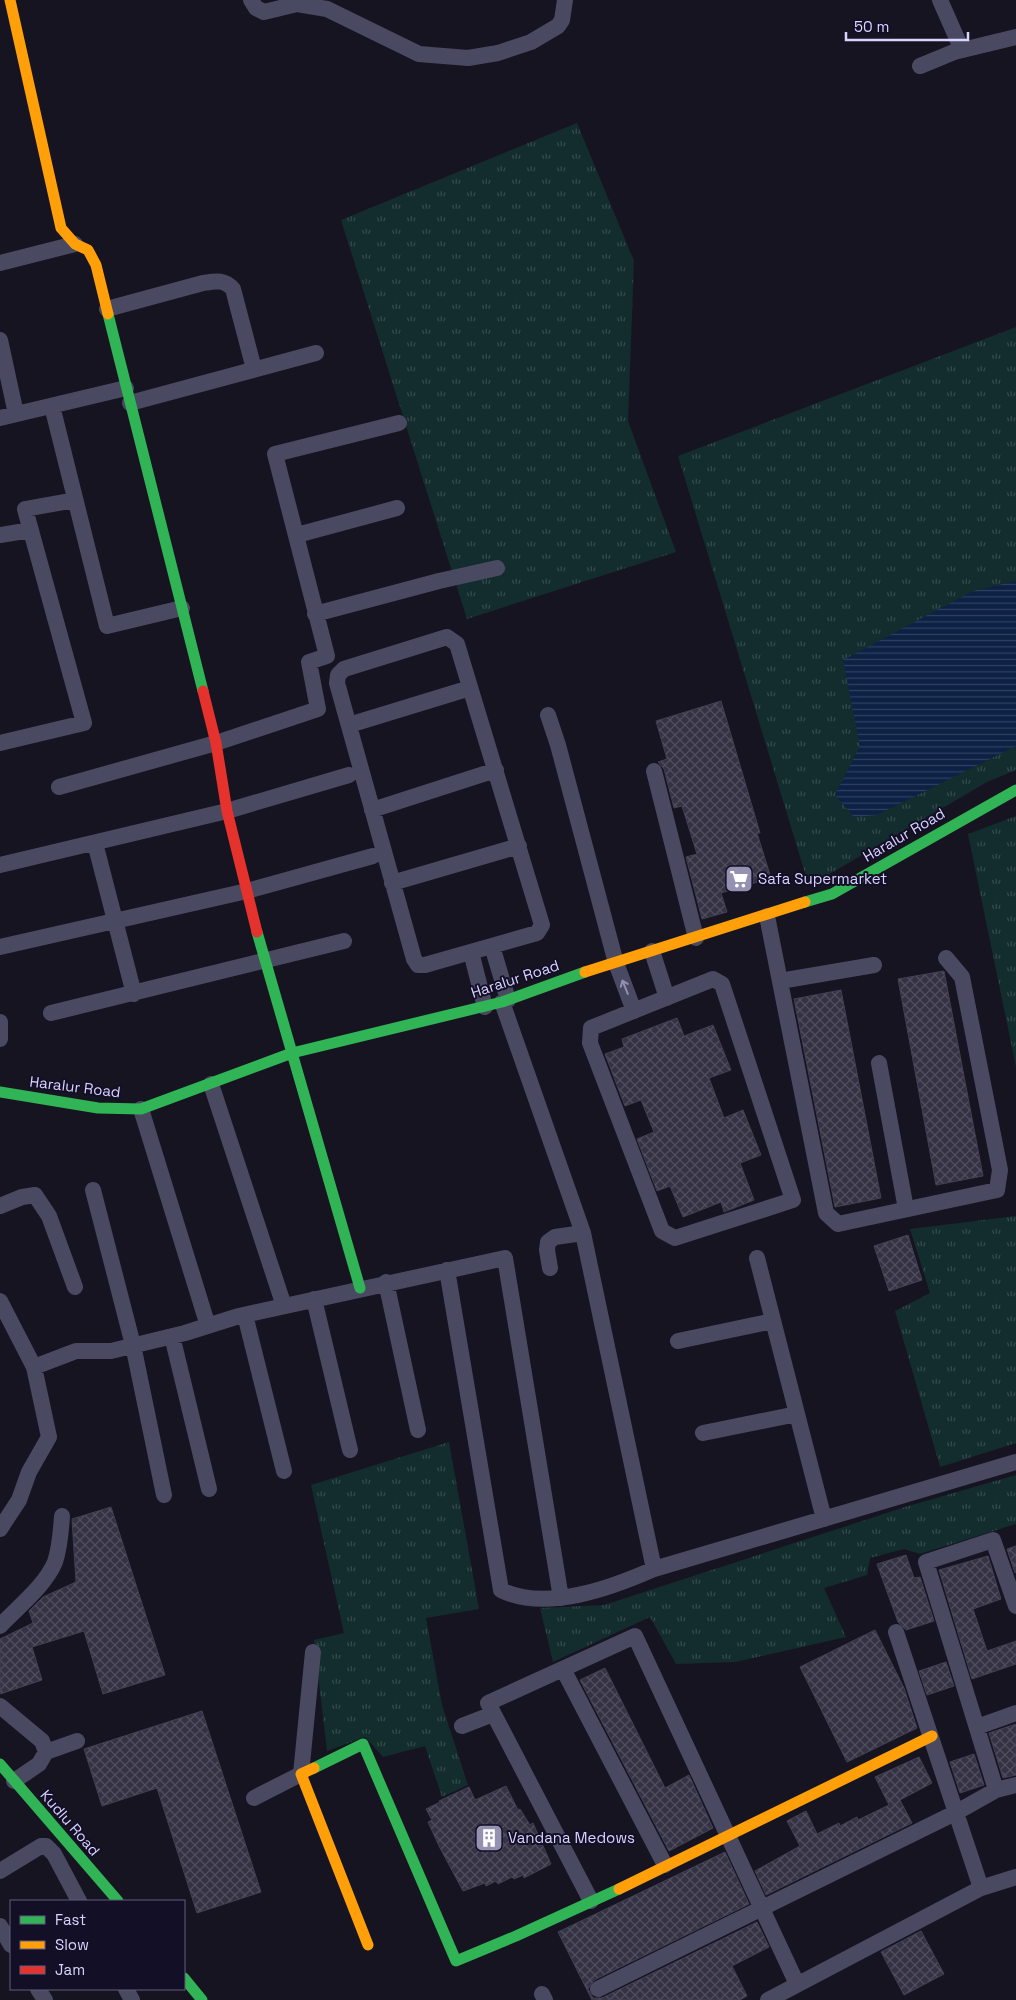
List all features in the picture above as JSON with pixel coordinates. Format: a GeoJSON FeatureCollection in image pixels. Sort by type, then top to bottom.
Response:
{"type":"FeatureCollection","features":[{"type":"Feature","properties":{"kind":"street"},"geometry":{"type":"LineString","coordinates":[[251,0],[256,8],[264,12],[297,4],[326,9],[419,54],[468,58],[498,53],[531,42],[558,26],[562,20],[565,0]]}},
{"type":"Feature","properties":{"kind":"street"},"geometry":{"type":"LineString","coordinates":[[940,0],[962,50]]}},
{"type":"Feature","properties":{"kind":"street"},"geometry":{"type":"LineString","coordinates":[[13,1],[61,228],[75,244],[88,250],[96,265],[216,742],[227,811],[264,961],[360,1288]]}},
{"type":"Feature","properties":{"kind":"street"},"geometry":{"type":"LineString","coordinates":[[920,66],[962,50],[1016,37]]}},
{"type":"Feature","properties":{"kind":"street"},"geometry":{"type":"LineString","coordinates":[[0,263],[75,244]]}},
{"type":"Feature","properties":{"kind":"street"},"geometry":{"type":"LineString","coordinates":[[107,309],[220,280],[227,283],[233,289],[254,370]]}},
{"type":"Feature","properties":{"kind":"street"},"geometry":{"type":"LineString","coordinates":[[0,340],[16,414]]}},
{"type":"Feature","properties":{"kind":"street"},"geometry":{"type":"LineString","coordinates":[[0,418],[52,406],[128,395],[254,370],[316,353]]}},
{"type":"Feature","properties":{"kind":"street"},"geometry":{"type":"LineString","coordinates":[[52,406],[107,626],[182,608]]}},
{"type":"Feature","properties":{"kind":"street"},"geometry":{"type":"LineString","coordinates":[[59,787],[216,742],[318,709],[309,662],[327,656],[275,454],[399,423]]}},
{"type":"Feature","properties":{"kind":"street"},"geometry":{"type":"LineString","coordinates":[[0,743],[84,723],[26,510],[75,500]]}},
{"type":"Feature","properties":{"kind":"street"},"geometry":{"type":"LineString","coordinates":[[297,535],[397,508]]}},
{"type":"Feature","properties":{"kind":"street"},"geometry":{"type":"LineString","coordinates":[[0,535],[31,530]]}},
{"type":"Feature","properties":{"kind":"street"},"geometry":{"type":"LineString","coordinates":[[315,614],[497,568]]}},
{"type":"Feature","properties":{"kind":"street"},"geometry":{"type":"LineString","coordinates":[[447,637],[457,644],[519,846],[542,925],[541,931],[425,965],[418,965],[414,959],[392,883],[349,725],[338,683],[338,675],[344,669],[447,637]]}},
{"type":"Feature","properties":{"kind":"street"},"geometry":{"type":"LineString","coordinates":[[349,725],[470,688]]}},
{"type":"Feature","properties":{"kind":"street"},"geometry":{"type":"LineString","coordinates":[[548,715],[616,963],[634,1011]]}},
{"type":"Feature","properties":{"kind":"street"},"geometry":{"type":"LineString","coordinates":[[372,810],[496,770]]}},
{"type":"Feature","properties":{"kind":"street"},"geometry":{"type":"LineString","coordinates":[[654,771],[696,938]]}},
{"type":"Feature","properties":{"kind":"street"},"geometry":{"type":"LineString","coordinates":[[0,865],[227,811],[349,775]]}},
{"type":"Feature","properties":{"kind":"street","name":"Haralur Road"},"geometry":{"type":"LineString","coordinates":[[0,1092],[98,1108],[141,1109],[292,1053],[485,1007],[567,978],[832,894],[1016,790]]}},
{"type":"Feature","properties":{"kind":"street"},"geometry":{"type":"LineString","coordinates":[[95,842],[134,994]]}},
{"type":"Feature","properties":{"kind":"street"},"geometry":{"type":"LineString","coordinates":[[392,883],[519,846]]}},
{"type":"Feature","properties":{"kind":"street"},"geometry":{"type":"LineString","coordinates":[[0,947],[246,891],[373,856]]}},
{"type":"Feature","properties":{"kind":"street"},"geometry":{"type":"LineString","coordinates":[[767,916],[826,1213],[838,1224],[997,1190],[1000,1170],[962,977],[946,958]]}},
{"type":"Feature","properties":{"kind":"street"},"geometry":{"type":"LineString","coordinates":[[50,1013],[134,994],[344,941]]}},
{"type":"Feature","properties":{"kind":"street"},"geometry":{"type":"LineString","coordinates":[[492,946],[505,1001],[584,1232],[654,1569]]}},
{"type":"Feature","properties":{"kind":"street"},"geometry":{"type":"LineString","coordinates":[[652,951],[667,998]]}},
{"type":"Feature","properties":{"kind":"street"},"geometry":{"type":"LineString","coordinates":[[471,952],[485,1007]]}},
{"type":"Feature","properties":{"kind":"street"},"geometry":{"type":"LineString","coordinates":[[780,981],[874,965]]}},
{"type":"Feature","properties":{"kind":"street"},"geometry":{"type":"LineString","coordinates":[[713,980],[722,984],[792,1200],[675,1238],[662,1231],[590,1043],[591,1028],[667,998],[713,980]]}},
{"type":"Feature","properties":{"kind":"street"},"geometry":{"type":"LineString","coordinates":[[0,1022],[0,1039]]}},
{"type":"Feature","properties":{"kind":"street"},"geometry":{"type":"LineString","coordinates":[[879,1063],[906,1209]]}},
{"type":"Feature","properties":{"kind":"street"},"geometry":{"type":"LineString","coordinates":[[210,1084],[284,1306]]}},
{"type":"Feature","properties":{"kind":"street"},"geometry":{"type":"LineString","coordinates":[[141,1109],[208,1326]]}},
{"type":"Feature","properties":{"kind":"street"},"geometry":{"type":"LineString","coordinates":[[93,1190],[133,1345],[164,1495]]}},
{"type":"Feature","properties":{"kind":"street"},"geometry":{"type":"LineString","coordinates":[[0,1206],[22,1197],[35,1195],[49,1216],[75,1288]]}},
{"type":"Feature","properties":{"kind":"street"},"geometry":{"type":"LineString","coordinates":[[550,1268],[548,1242],[555,1237],[584,1232]]}},
{"type":"Feature","properties":{"kind":"street"},"geometry":{"type":"LineString","coordinates":[[34,1367],[76,1351],[111,1351],[244,1315],[386,1282],[505,1258],[561,1598]]}},
{"type":"Feature","properties":{"kind":"street"},"geometry":{"type":"LineString","coordinates":[[758,1258],[824,1519]]}},
{"type":"Feature","properties":{"kind":"street"},"geometry":{"type":"LineString","coordinates":[[447,1270],[501,1590],[516,1597],[561,1598],[615,1586],[654,1569],[1016,1462]]}},
{"type":"Feature","properties":{"kind":"street"},"geometry":{"type":"LineString","coordinates":[[386,1282],[418,1430]]}},
{"type":"Feature","properties":{"kind":"street"},"geometry":{"type":"LineString","coordinates":[[314,1299],[350,1450]]}},
{"type":"Feature","properties":{"kind":"street"},"geometry":{"type":"LineString","coordinates":[[0,1529],[19,1500],[29,1472],[49,1437],[34,1367],[2,1308]]}},
{"type":"Feature","properties":{"kind":"street"},"geometry":{"type":"LineString","coordinates":[[244,1315],[284,1471]]}},
{"type":"Feature","properties":{"kind":"street"},"geometry":{"type":"LineString","coordinates":[[678,1341],[773,1321]]}},
{"type":"Feature","properties":{"kind":"street"},"geometry":{"type":"LineString","coordinates":[[172,1336],[209,1489]]}},
{"type":"Feature","properties":{"kind":"street"},"geometry":{"type":"LineString","coordinates":[[703,1433],[797,1414]]}},
{"type":"Feature","properties":{"kind":"street"},"geometry":{"type":"LineString","coordinates":[[0,1626],[42,1581],[54,1563],[59,1546],[62,1516]]}},
{"type":"Feature","properties":{"kind":"street"},"geometry":{"type":"LineString","coordinates":[[996,1790],[926,1562],[993,1540],[1016,1606]]}},
{"type":"Feature","properties":{"kind":"street"},"geometry":{"type":"LineString","coordinates":[[896,1632],[981,1888]]}},
{"type":"Feature","properties":{"kind":"street"},"geometry":{"type":"LineString","coordinates":[[591,1901],[488,1703],[635,1636],[797,1984]]}},
{"type":"Feature","properties":{"kind":"street"},"geometry":{"type":"LineString","coordinates":[[312,1652],[301,1774],[368,1945]]}},
{"type":"Feature","properties":{"kind":"street"},"geometry":{"type":"LineString","coordinates":[[563,1669],[665,1865]]}},
{"type":"Feature","properties":{"kind":"street"},"geometry":{"type":"LineString","coordinates":[[0,1706],[42,1741],[46,1752]]}},
{"type":"Feature","properties":{"kind":"street"},"geometry":{"type":"LineString","coordinates":[[977,1727],[1016,1713]]}},
{"type":"Feature","properties":{"kind":"street"},"geometry":{"type":"LineString","coordinates":[[462,1726],[493,1714]]}},
{"type":"Feature","properties":{"kind":"street"},"geometry":{"type":"LineString","coordinates":[[254,1798],[363,1744],[456,1961],[510,1940],[727,1836],[845,1776],[932,1736]]}},
{"type":"Feature","properties":{"kind":"street"},"geometry":{"type":"LineString","coordinates":[[14,1781],[39,1764],[46,1752],[78,1741]]}},
{"type":"Feature","properties":{"kind":"street","name":"Kudlu Road"},"geometry":{"type":"LineString","coordinates":[[0,1764],[117,1900]]}},
{"type":"Feature","properties":{"kind":"street"},"geometry":{"type":"LineString","coordinates":[[598,1988],[957,1812],[996,1790],[1016,1785]]}},
{"type":"Feature","properties":{"kind":"street"},"geometry":{"type":"LineString","coordinates":[[54,1854],[68,1844]]}},
{"type":"Feature","properties":{"kind":"street"},"geometry":{"type":"LineString","coordinates":[[0,1871],[41,1846],[46,1846],[54,1854],[78,1900]]}},
{"type":"Feature","properties":{"kind":"street"},"geometry":{"type":"LineString","coordinates":[[768,2000],[981,1888],[1016,1877]]}},
{"type":"Feature","properties":{"kind":"street"},"geometry":{"type":"LineString","coordinates":[[0,1926],[10,1943]]}},
{"type":"Feature","properties":{"kind":"street"},"geometry":{"type":"LineString","coordinates":[[185,1979],[202,2000]]}},
{"type":"Feature","properties":{"kind":"green space"},"geometry":{"type":"Polygon","coordinates":[[[577,123],[634,261],[628,421],[676,552],[467,619],[341,220],[577,123]]]}},
{"type":"Feature","properties":{"kind":"green space"},"geometry":{"type":"Polygon","coordinates":[[[1016,327],[1016,770],[987,782],[809,886],[678,456],[1016,327]]]}},
{"type":"Feature","properties":{"kind":"green space"},"geometry":{"type":"Polygon","coordinates":[[[1016,816],[1016,1067],[968,834],[1016,816]]]}},
{"type":"Feature","properties":{"kind":"green space"},"geometry":{"type":"Polygon","coordinates":[[[1016,1216],[1016,1443],[940,1467],[895,1311],[930,1293],[910,1229],[1016,1216]]]}},
{"type":"Feature","properties":{"kind":"green space"},"geometry":{"type":"Polygon","coordinates":[[[449,1442],[479,1609],[426,1618],[442,1705],[468,1785],[442,1797],[425,1746],[383,1757],[365,1737],[327,1751],[314,1640],[344,1633],[311,1485],[449,1442]]]}},
{"type":"Feature","properties":{"kind":"green space"},"geometry":{"type":"Polygon","coordinates":[[[1016,1475],[1016,1524],[920,1554],[904,1549],[870,1558],[867,1575],[824,1588],[846,1637],[735,1662],[676,1664],[650,1617],[553,1662],[540,1608],[604,1605],[905,1507],[1016,1475]]]}},
{"type":"Feature","properties":{"kind":"water"},"geometry":{"type":"Polygon","coordinates":[[[1016,581],[1016,746],[877,815],[854,817],[835,795],[860,746],[843,660],[973,591],[1016,581]]]}},
{"type":"Feature","properties":{"kind":"building"},"geometry":{"type":"Polygon","coordinates":[[[721,701],[760,833],[757,833],[771,878],[721,893],[727,912],[702,919],[686,857],[697,854],[682,806],[674,808],[664,769],[658,762],[667,759],[656,721],[721,701]]]}},
{"type":"Feature","properties":{"kind":"building"},"geometry":{"type":"Polygon","coordinates":[[[944,971],[983,1176],[936,1185],[898,979],[944,971]]]}},
{"type":"Feature","properties":{"kind":"building"},"geometry":{"type":"Polygon","coordinates":[[[841,990],[881,1198],[835,1207],[794,999],[841,990]]]}},
{"type":"Feature","properties":{"kind":"building"},"geometry":{"type":"Polygon","coordinates":[[[677,1018],[684,1036],[713,1025],[731,1070],[709,1078],[724,1118],[743,1110],[761,1155],[740,1163],[754,1200],[724,1212],[721,1202],[683,1217],[670,1186],[657,1191],[637,1139],[654,1132],[641,1100],[625,1106],[605,1054],[624,1047],[622,1039],[677,1018]]]}},
{"type":"Feature","properties":{"kind":"building"},"geometry":{"type":"Polygon","coordinates":[[[908,1235],[922,1280],[889,1291],[874,1246],[908,1235]]]}},
{"type":"Feature","properties":{"kind":"building"},"geometry":{"type":"Polygon","coordinates":[[[111,1507],[165,1675],[103,1694],[84,1631],[32,1647],[42,1680],[0,1694],[0,1639],[33,1623],[29,1611],[43,1597],[76,1582],[72,1519],[111,1507]]]}},
{"type":"Feature","properties":{"kind":"building"},"geometry":{"type":"Polygon","coordinates":[[[1016,1546],[1016,1572],[1015,1573],[1007,1549],[1016,1546]]]}},
{"type":"Feature","properties":{"kind":"building"},"geometry":{"type":"Polygon","coordinates":[[[906,1555],[914,1578],[920,1577],[934,1621],[906,1630],[898,1622],[877,1564],[906,1555]]]}},
{"type":"Feature","properties":{"kind":"building"},"geometry":{"type":"Polygon","coordinates":[[[988,1556],[1001,1599],[973,1609],[987,1651],[1016,1641],[1016,1664],[972,1679],[939,1570],[988,1556]]]}},
{"type":"Feature","properties":{"kind":"building"},"geometry":{"type":"Polygon","coordinates":[[[875,1630],[904,1688],[917,1728],[847,1762],[800,1667],[875,1630]]]}},
{"type":"Feature","properties":{"kind":"building"},"geometry":{"type":"Polygon","coordinates":[[[946,1662],[954,1686],[927,1695],[919,1671],[946,1662]]]}},
{"type":"Feature","properties":{"kind":"building"},"geometry":{"type":"Polygon","coordinates":[[[605,1668],[665,1788],[689,1775],[713,1828],[669,1851],[580,1680],[605,1668]]]}},
{"type":"Feature","properties":{"kind":"building"},"geometry":{"type":"Polygon","coordinates":[[[202,1711],[261,1892],[197,1913],[157,1788],[102,1806],[84,1749],[202,1711]]]}},
{"type":"Feature","properties":{"kind":"building"},"geometry":{"type":"Polygon","coordinates":[[[1016,1724],[1016,1775],[1003,1778],[989,1733],[1016,1724]]]}},
{"type":"Feature","properties":{"kind":"building"},"geometry":{"type":"Polygon","coordinates":[[[974,1754],[984,1785],[960,1793],[950,1762],[974,1754]]]}},
{"type":"Feature","properties":{"kind":"building"},"geometry":{"type":"Polygon","coordinates":[[[919,1757],[932,1783],[900,1800],[912,1823],[766,1895],[755,1871],[800,1846],[787,1821],[806,1811],[817,1834],[839,1823],[840,1826],[857,1817],[858,1820],[889,1805],[875,1777],[919,1757]]]}},
{"type":"Feature","properties":{"kind":"building","name":"Vandana Medows"},"geometry":{"type":"Polygon","coordinates":[[[506,1786],[518,1810],[520,1809],[530,1825],[533,1823],[551,1864],[524,1878],[523,1875],[514,1879],[512,1877],[498,1884],[496,1881],[486,1886],[485,1883],[463,1891],[428,1822],[432,1820],[426,1809],[469,1787],[475,1800],[506,1786]]]}},
{"type":"Feature","properties":{"kind":"building"},"geometry":{"type":"Polygon","coordinates":[[[725,1852],[749,1904],[594,1980],[588,1989],[593,1998],[602,1998],[757,1922],[769,1947],[732,1966],[747,1996],[740,2000],[592,2000],[558,1932],[725,1852]]]}},
{"type":"Feature","properties":{"kind":"building"},"geometry":{"type":"Polygon","coordinates":[[[921,1931],[944,1974],[904,1995],[881,1952],[921,1931]]]}},
{"type":"Feature","properties":{"kind":"traffic: fast"},"geometry":{"type":"LineString","coordinates":[[108,314],[203,691]]}},
{"type":"Feature","properties":{"kind":"traffic: fast"},"geometry":{"type":"LineString","coordinates":[[805,902],[832,894],[1016,790]]}},
{"type":"Feature","properties":{"kind":"traffic: fast"},"geometry":{"type":"LineString","coordinates":[[257,932],[360,1288]]}},
{"type":"Feature","properties":{"kind":"traffic: fast"},"geometry":{"type":"LineString","coordinates":[[0,1092],[98,1108],[141,1109],[292,1053],[502,1002],[585,972]]}},
{"type":"Feature","properties":{"kind":"traffic: fast"},"geometry":{"type":"LineString","coordinates":[[314,1768],[363,1744],[456,1961],[619,1889]]}},
{"type":"Feature","properties":{"kind":"traffic: fast"},"geometry":{"type":"LineString","coordinates":[[0,1764],[117,1900]]}},
{"type":"Feature","properties":{"kind":"traffic: fast"},"geometry":{"type":"LineString","coordinates":[[185,1979],[202,2000]]}},
{"type":"Feature","properties":{"kind":"traffic: slow"},"geometry":{"type":"LineString","coordinates":[[10,0],[61,228],[75,244],[88,250],[96,265],[108,314]]}},
{"type":"Feature","properties":{"kind":"traffic: slow"},"geometry":{"type":"LineString","coordinates":[[585,972],[805,902]]}},
{"type":"Feature","properties":{"kind":"traffic: slow"},"geometry":{"type":"LineString","coordinates":[[619,1889],[932,1736]]}},
{"type":"Feature","properties":{"kind":"traffic: slow"},"geometry":{"type":"LineString","coordinates":[[314,1768],[301,1774],[368,1945]]}},
{"type":"Feature","properties":{"kind":"traffic: jam"},"geometry":{"type":"LineString","coordinates":[[203,691],[216,743],[227,811],[257,932]]}},
{"type":"Feature","properties":{"kind":"place","name":"Safa Supermarket"},"geometry":{"type":"Point","coordinates":[739,879]}},
{"type":"Feature","properties":{"kind":"place","name":"Vandana Medows"},"geometry":{"type":"Point","coordinates":[489,1838]}}]}
